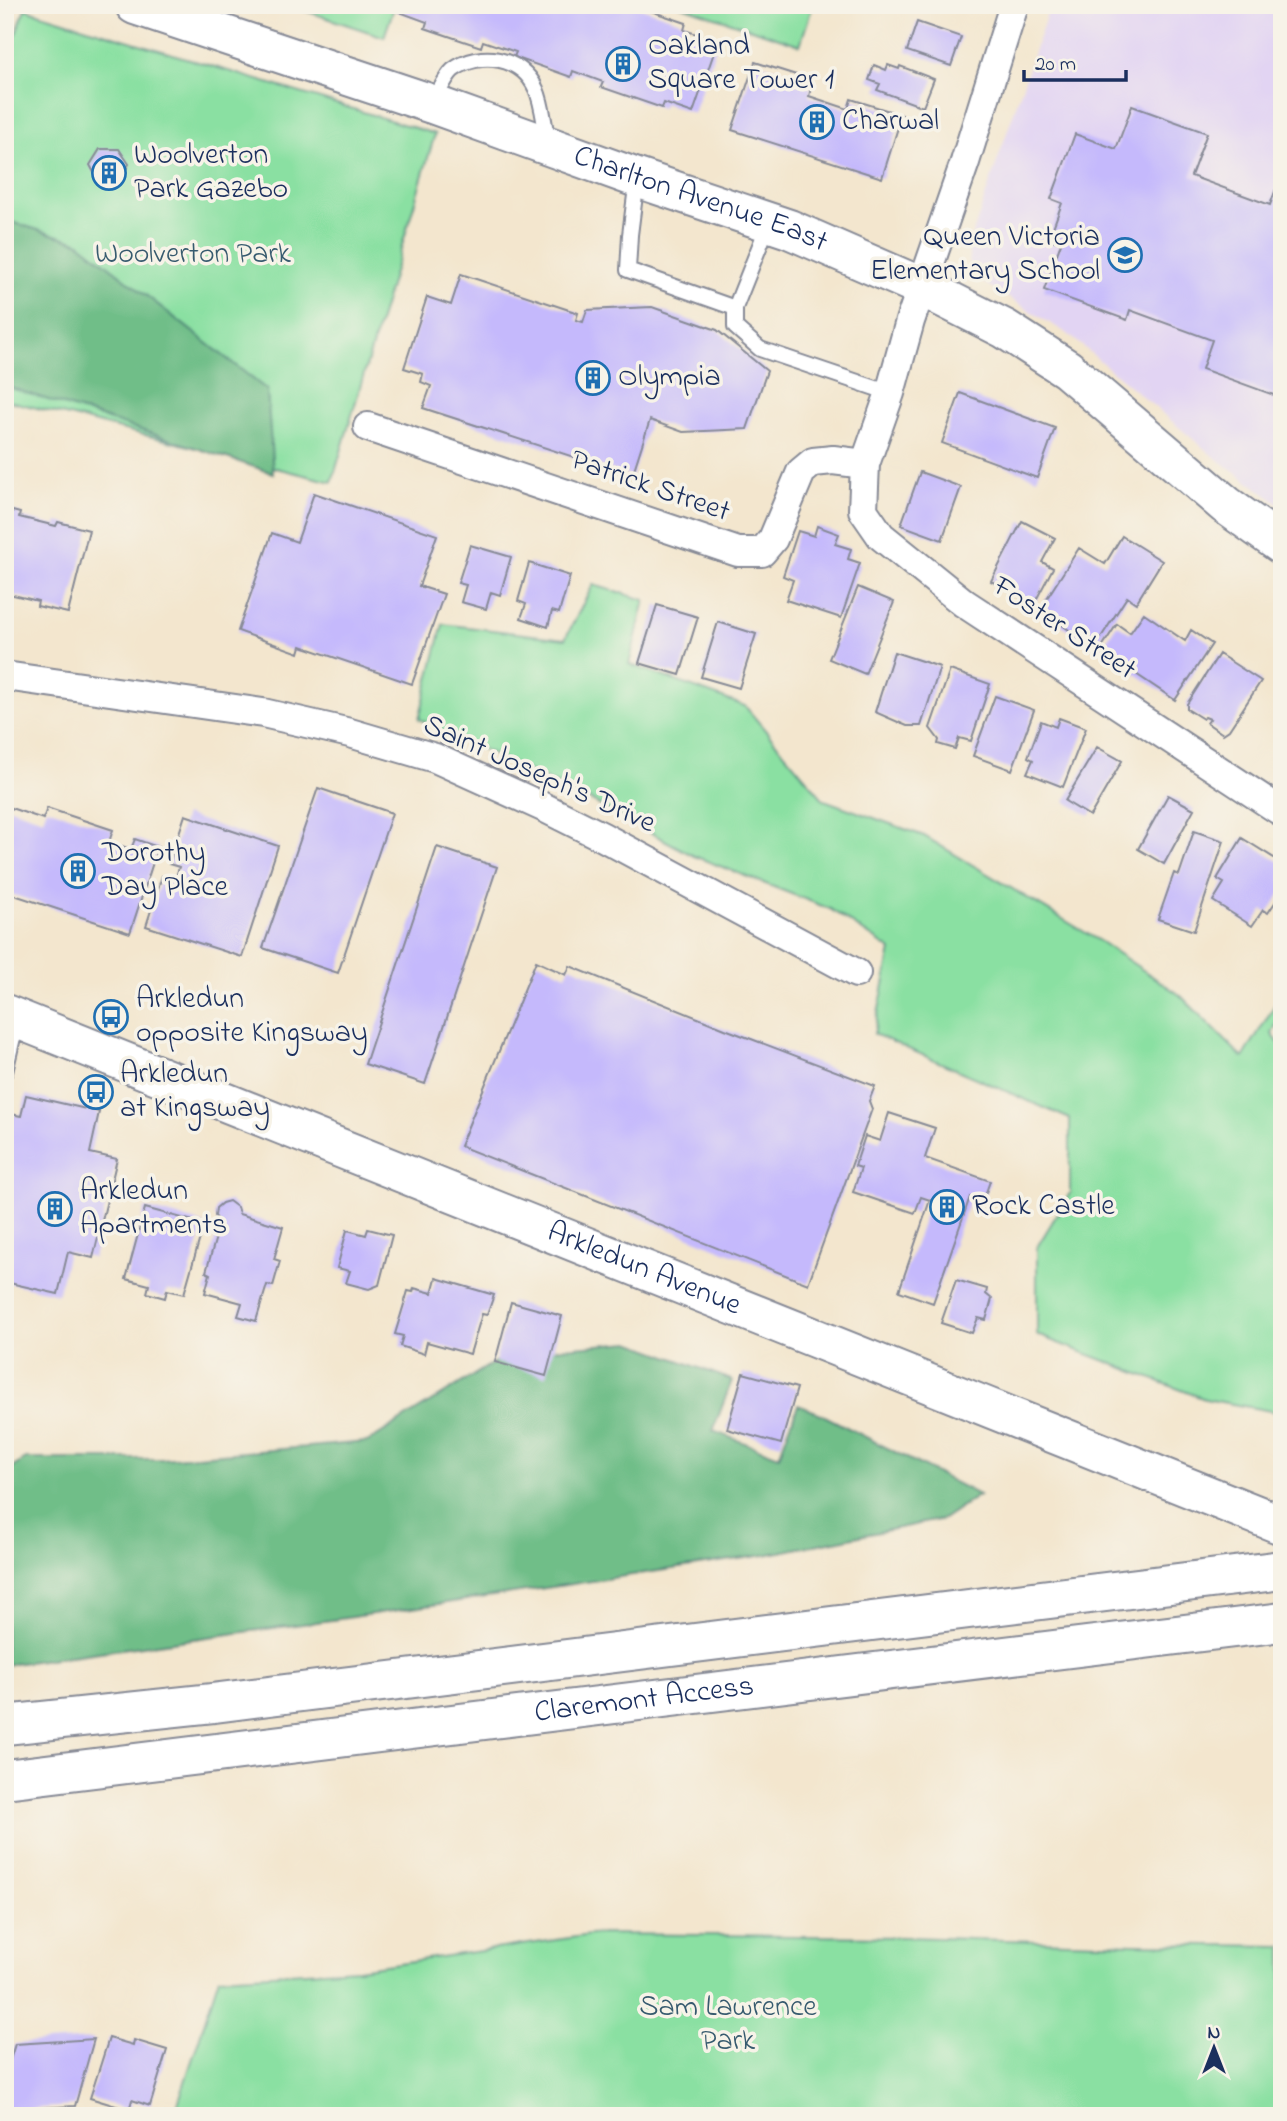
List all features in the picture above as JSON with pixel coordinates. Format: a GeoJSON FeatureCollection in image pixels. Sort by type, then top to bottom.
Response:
{"type":"FeatureCollection","features":[{"type":"Feature","properties":{"kind":"main road","name":"Charlton Avenue East"},"geometry":{"type":"LineString","coordinates":[[135,5],[432,104],[769,222],[844,251],[922,287],[1005,329],[1067,369],[1226,505],[1282,545]]}},
{"type":"Feature","properties":{"kind":"main road","name":"Arkledun Avenue"},"geometry":{"type":"LineString","coordinates":[[11,1017],[1282,1525]]}},
{"type":"Feature","properties":{"kind":"main road","name":"Claremont Access"},"geometry":{"type":"LineString","coordinates":[[5,1725],[213,1703],[1282,1570]]}},
{"type":"Feature","properties":{"kind":"main road","name":"Claremont Access"},"geometry":{"type":"LineString","coordinates":[[5,1779],[1282,1622]]}},
{"type":"Feature","properties":{"kind":"street","name":"Foster Street"},"geometry":{"type":"LineString","coordinates":[[1014,5],[866,464],[863,510],[881,537],[964,603],[1282,812]]}},
{"type":"Feature","properties":{"kind":"street","name":"Patrick Street"},"geometry":{"type":"LineString","coordinates":[[368,427],[738,552],[762,552],[773,539],[801,472],[813,462],[833,460],[866,464]]}},
{"type":"Feature","properties":{"kind":"street","name":"Saint Joseph's Drive"},"geometry":{"type":"LineString","coordinates":[[5,676],[263,713],[350,733],[435,758],[603,837],[856,973]]}},
{"type":"Feature","properties":{"kind":"lane"},"geometry":{"type":"LineString","coordinates":[[432,104],[452,71],[471,61],[487,58],[508,62],[526,73],[536,89],[549,146]]}},
{"type":"Feature","properties":{"kind":"lane"},"geometry":{"type":"LineString","coordinates":[[637,178],[628,270],[735,308]]}},
{"type":"Feature","properties":{"kind":"lane"},"geometry":{"type":"LineString","coordinates":[[769,222],[735,308],[736,327],[760,349],[890,393]]}},
{"type":"Feature","properties":{"kind":"lane"},"geometry":{"type":"LineString","coordinates":[[5,1072],[11,1017]]}},
{"type":"Feature","properties":{"kind":"shaded area","name":"Queen Victoria Elementary School"},"geometry":{"type":"Polygon","coordinates":[[[1050,5],[1254,5],[1282,16],[1282,506],[1212,455],[1068,334],[973,276],[969,264],[969,245],[1050,5]]]}},
{"type":"Feature","properties":{"kind":"green space"},"geometry":{"type":"Polygon","coordinates":[[[288,5],[395,5],[384,37],[288,5]]]}},
{"type":"Feature","properties":{"kind":"green space"},"geometry":{"type":"Polygon","coordinates":[[[679,5],[813,5],[800,45],[679,5]]]}},
{"type":"Feature","properties":{"kind":"green space","name":"Woolverton Park"},"geometry":{"type":"Polygon","coordinates":[[[25,9],[435,134],[332,482],[5,400],[5,65],[25,9]]]}},
{"type":"Feature","properties":{"kind":"green space"},"geometry":{"type":"Polygon","coordinates":[[[5,220],[78,242],[267,390],[273,473],[5,386],[5,220]]]}},
{"type":"Feature","properties":{"kind":"green space"},"geometry":{"type":"Polygon","coordinates":[[[593,585],[645,600],[629,664],[745,706],[824,800],[924,836],[1101,942],[1180,995],[1243,1058],[1282,993],[1282,1012],[1272,1034],[1282,1047],[1282,1413],[1205,1399],[1037,1335],[1037,1247],[1070,1193],[1070,1119],[874,1034],[891,950],[830,909],[694,856],[590,800],[419,719],[443,624],[565,639],[593,585]]]}},
{"type":"Feature","properties":{"kind":"green space"},"geometry":{"type":"Polygon","coordinates":[[[630,1342],[732,1380],[713,1431],[779,1456],[798,1405],[819,1413],[979,1495],[943,1519],[765,1555],[346,1618],[5,1665],[5,1472],[26,1459],[161,1459],[367,1442],[509,1353],[630,1342]]]}},
{"type":"Feature","properties":{"kind":"green space","name":"Sam Lawrence Park"},"geometry":{"type":"Polygon","coordinates":[[[597,1934],[905,1937],[1282,1946],[1282,2116],[174,2116],[219,1977],[358,1969],[597,1934]]]}},
{"type":"Feature","properties":{"kind":"building","name":"Oakland Square Tower 1"},"geometry":{"type":"Polygon","coordinates":[[[396,5],[633,5],[686,23],[684,30],[718,41],[693,113],[664,103],[662,108],[601,87],[603,82],[573,71],[571,77],[514,57],[516,52],[483,41],[481,47],[425,28],[427,22],[394,10],[396,5]]]}},
{"type":"Feature","properties":{"kind":"building"},"geometry":{"type":"Polygon","coordinates":[[[917,22],[961,37],[951,66],[907,51],[917,22]]]}},
{"type":"Feature","properties":{"kind":"building","name":"Charwal"},"geometry":{"type":"Polygon","coordinates":[[[755,62],[796,75],[793,83],[811,88],[809,96],[848,109],[851,99],[902,115],[882,178],[732,130],[755,62]]]}},
{"type":"Feature","properties":{"kind":"building"},"geometry":{"type":"Polygon","coordinates":[[[874,65],[886,70],[888,65],[899,69],[900,66],[934,79],[923,107],[877,90],[880,84],[869,80],[874,65]]]}},
{"type":"Feature","properties":{"kind":"building"},"geometry":{"type":"Polygon","coordinates":[[[1132,106],[1207,133],[1191,176],[1270,205],[1279,181],[1282,182],[1282,398],[1202,369],[1212,340],[1130,310],[1127,320],[1044,290],[1061,243],[1049,239],[1062,203],[1051,199],[1075,134],[1116,149],[1132,106]]]}},
{"type":"Feature","properties":{"kind":"building","name":"Woolverton Park Gazebo"},"geometry":{"type":"Polygon","coordinates":[[[100,149],[119,149],[129,164],[118,182],[99,182],[90,165],[100,149]]]}},
{"type":"Feature","properties":{"kind":"building","name":"Olympia"},"geometry":{"type":"Polygon","coordinates":[[[461,274],[578,313],[576,320],[583,322],[587,310],[652,307],[717,330],[767,371],[747,429],[683,432],[650,420],[632,476],[423,408],[431,386],[421,382],[423,374],[404,368],[427,297],[451,305],[461,274]]]}},
{"type":"Feature","properties":{"kind":"building"},"geometry":{"type":"Polygon","coordinates":[[[960,393],[1055,428],[1037,478],[942,443],[960,393]]]}},
{"type":"Feature","properties":{"kind":"building"},"geometry":{"type":"Polygon","coordinates":[[[920,472],[961,487],[942,540],[901,525],[920,472]]]}},
{"type":"Feature","properties":{"kind":"building"},"geometry":{"type":"Polygon","coordinates":[[[314,493],[437,535],[419,586],[444,594],[412,684],[301,646],[299,653],[238,631],[272,533],[297,542],[314,493]]]}},
{"type":"Feature","properties":{"kind":"building"},"geometry":{"type":"Polygon","coordinates":[[[5,509],[20,513],[19,517],[56,526],[58,522],[89,530],[68,613],[37,606],[38,601],[5,593],[5,509]]]}},
{"type":"Feature","properties":{"kind":"building"},"geometry":{"type":"Polygon","coordinates":[[[1022,521],[1055,538],[1042,562],[1053,568],[1034,604],[991,581],[1022,521]]]}},
{"type":"Feature","properties":{"kind":"building"},"geometry":{"type":"Polygon","coordinates":[[[817,526],[839,534],[835,544],[851,549],[848,559],[860,563],[841,618],[786,600],[793,580],[783,576],[798,531],[814,536],[817,526]]]}},
{"type":"Feature","properties":{"kind":"building"},"geometry":{"type":"Polygon","coordinates":[[[1122,536],[1162,561],[1136,603],[1127,597],[1094,648],[1040,609],[1079,548],[1105,564],[1122,536]]]}},
{"type":"Feature","properties":{"kind":"building"},"geometry":{"type":"Polygon","coordinates":[[[470,545],[511,557],[500,595],[491,592],[486,609],[461,602],[466,585],[458,583],[470,545]]]}},
{"type":"Feature","properties":{"kind":"building"},"geometry":{"type":"Polygon","coordinates":[[[529,563],[570,576],[559,613],[552,611],[548,627],[521,618],[526,604],[518,601],[529,563]]]}},
{"type":"Feature","properties":{"kind":"building"},"geometry":{"type":"Polygon","coordinates":[[[858,587],[894,602],[865,674],[829,659],[858,587]]]}},
{"type":"Feature","properties":{"kind":"building"},"geometry":{"type":"Polygon","coordinates":[[[657,605],[698,617],[680,675],[639,663],[657,605]]]}},
{"type":"Feature","properties":{"kind":"building"},"geometry":{"type":"Polygon","coordinates":[[[1144,613],[1185,641],[1191,630],[1212,644],[1175,700],[1100,650],[1117,624],[1130,633],[1144,613]]]}},
{"type":"Feature","properties":{"kind":"building"},"geometry":{"type":"Polygon","coordinates":[[[718,622],[756,634],[739,688],[701,677],[718,622]]]}},
{"type":"Feature","properties":{"kind":"building"},"geometry":{"type":"Polygon","coordinates":[[[894,652],[940,667],[921,726],[907,726],[875,712],[894,652]]]}},
{"type":"Feature","properties":{"kind":"building"},"geometry":{"type":"Polygon","coordinates":[[[1219,654],[1261,681],[1229,730],[1223,734],[1207,723],[1210,719],[1203,719],[1187,709],[1187,704],[1219,654]]]}},
{"type":"Feature","properties":{"kind":"building"},"geometry":{"type":"Polygon","coordinates":[[[950,670],[990,684],[971,741],[959,738],[955,749],[938,744],[939,740],[930,728],[950,670]]]}},
{"type":"Feature","properties":{"kind":"building"},"geometry":{"type":"Polygon","coordinates":[[[995,696],[1034,710],[1012,770],[973,756],[995,696]]]}},
{"type":"Feature","properties":{"kind":"building"},"geometry":{"type":"Polygon","coordinates":[[[1059,718],[1086,728],[1063,787],[1027,773],[1033,760],[1028,757],[1041,721],[1056,727],[1059,718]]]}},
{"type":"Feature","properties":{"kind":"building"},"geometry":{"type":"Polygon","coordinates":[[[1097,747],[1122,761],[1090,816],[1065,801],[1097,747]]]}},
{"type":"Feature","properties":{"kind":"building"},"geometry":{"type":"Polygon","coordinates":[[[318,788],[392,813],[338,973],[263,948],[318,788]]]}},
{"type":"Feature","properties":{"kind":"building"},"geometry":{"type":"Polygon","coordinates":[[[1168,795],[1194,809],[1164,864],[1138,849],[1168,795]]]}},
{"type":"Feature","properties":{"kind":"building","name":"Dorothy Day Place"},"geometry":{"type":"Polygon","coordinates":[[[5,806],[43,819],[47,808],[113,830],[109,842],[131,849],[135,839],[158,847],[130,933],[5,892],[5,806]]]}},
{"type":"Feature","properties":{"kind":"building"},"geometry":{"type":"Polygon","coordinates":[[[185,815],[278,846],[242,957],[146,926],[162,876],[175,880],[179,867],[169,864],[185,815]]]}},
{"type":"Feature","properties":{"kind":"building"},"geometry":{"type":"Polygon","coordinates":[[[1194,831],[1224,841],[1194,931],[1158,919],[1174,873],[1179,875],[1194,831]]]}},
{"type":"Feature","properties":{"kind":"building"},"geometry":{"type":"Polygon","coordinates":[[[1242,838],[1282,863],[1282,892],[1268,913],[1263,910],[1252,926],[1213,901],[1224,883],[1217,879],[1242,838]]]}},
{"type":"Feature","properties":{"kind":"building"},"geometry":{"type":"Polygon","coordinates":[[[437,847],[497,867],[425,1084],[365,1064],[437,847]]]}},
{"type":"Feature","properties":{"kind":"building"},"geometry":{"type":"Polygon","coordinates":[[[536,961],[566,975],[570,966],[875,1086],[869,1101],[872,1109],[808,1284],[460,1146],[536,961]]]}},
{"type":"Feature","properties":{"kind":"building","name":"Arkledun Apartments"},"geometry":{"type":"Polygon","coordinates":[[[26,1095],[99,1112],[90,1153],[117,1159],[93,1258],[68,1252],[58,1294],[5,1282],[5,1167],[10,1146],[5,1145],[5,1136],[11,1114],[21,1116],[26,1095]]]}},
{"type":"Feature","properties":{"kind":"building","name":"Rock Castle"},"geometry":{"type":"Polygon","coordinates":[[[889,1113],[935,1128],[925,1158],[990,1181],[983,1201],[970,1197],[933,1303],[899,1291],[930,1200],[921,1197],[915,1213],[853,1192],[861,1168],[855,1166],[865,1136],[880,1141],[889,1113]]]}},
{"type":"Feature","properties":{"kind":"building"},"geometry":{"type":"Polygon","coordinates":[[[229,1201],[237,1207],[239,1214],[283,1227],[274,1259],[280,1261],[273,1286],[267,1285],[256,1321],[238,1316],[242,1303],[205,1293],[210,1274],[206,1272],[220,1223],[215,1216],[216,1208],[229,1201]]]}},
{"type":"Feature","properties":{"kind":"building"},"geometry":{"type":"Polygon","coordinates":[[[145,1208],[204,1224],[184,1294],[167,1290],[165,1298],[147,1293],[149,1285],[126,1279],[145,1208]]]}},
{"type":"Feature","properties":{"kind":"building"},"geometry":{"type":"Polygon","coordinates":[[[368,1229],[392,1235],[379,1285],[369,1289],[346,1283],[350,1271],[337,1268],[347,1230],[366,1235],[368,1229]]]}},
{"type":"Feature","properties":{"kind":"building"},"geometry":{"type":"Polygon","coordinates":[[[436,1278],[494,1295],[487,1315],[482,1314],[470,1354],[427,1342],[424,1354],[400,1346],[403,1336],[395,1334],[408,1291],[413,1292],[414,1288],[432,1293],[436,1278]]]}},
{"type":"Feature","properties":{"kind":"building"},"geometry":{"type":"Polygon","coordinates":[[[956,1280],[987,1289],[986,1294],[992,1299],[986,1320],[978,1318],[972,1333],[941,1323],[956,1280]]]}},
{"type":"Feature","properties":{"kind":"building"},"geometry":{"type":"Polygon","coordinates":[[[511,1302],[562,1316],[546,1376],[495,1362],[511,1302]]]}},
{"type":"Feature","properties":{"kind":"building"},"geometry":{"type":"Polygon","coordinates":[[[743,1373],[797,1388],[781,1444],[727,1429],[743,1373]]]}},
{"type":"Feature","properties":{"kind":"building"},"geometry":{"type":"Polygon","coordinates":[[[109,2038],[133,2045],[134,2040],[167,2050],[150,2106],[132,2100],[129,2110],[90,2098],[109,2038]]]}},
{"type":"Feature","properties":{"kind":"building"},"geometry":{"type":"Polygon","coordinates":[[[94,2039],[75,2106],[5,2110],[5,2076],[15,2044],[94,2039]]]}},
{"type":"Feature","properties":{"kind":"place","name":"Oakland Square Tower 1"},"geometry":{"type":"Point","coordinates":[623,64]}},
{"type":"Feature","properties":{"kind":"place","name":"Charwal"},"geometry":{"type":"Point","coordinates":[817,122]}},
{"type":"Feature","properties":{"kind":"place","name":"Woolverton Park Gazebo"},"geometry":{"type":"Point","coordinates":[109,173]}},
{"type":"Feature","properties":{"kind":"place","name":"Queen Victoria Elementary School"},"geometry":{"type":"Point","coordinates":[1125,255]}},
{"type":"Feature","properties":{"kind":"place","name":"Olympia"},"geometry":{"type":"Point","coordinates":[593,378]}},
{"type":"Feature","properties":{"kind":"place","name":"Dorothy Day Place"},"geometry":{"type":"Point","coordinates":[78,871]}},
{"type":"Feature","properties":{"kind":"place","name":"Arkledun opposite Kingsway"},"geometry":{"type":"Point","coordinates":[111,1017]}},
{"type":"Feature","properties":{"kind":"place","name":"Arkledun at Kingsway"},"geometry":{"type":"Point","coordinates":[96,1092]}},
{"type":"Feature","properties":{"kind":"place","name":"Rock Castle"},"geometry":{"type":"Point","coordinates":[947,1207]}},
{"type":"Feature","properties":{"kind":"place","name":"Arkledun Apartments"},"geometry":{"type":"Point","coordinates":[55,1209]}}]}
